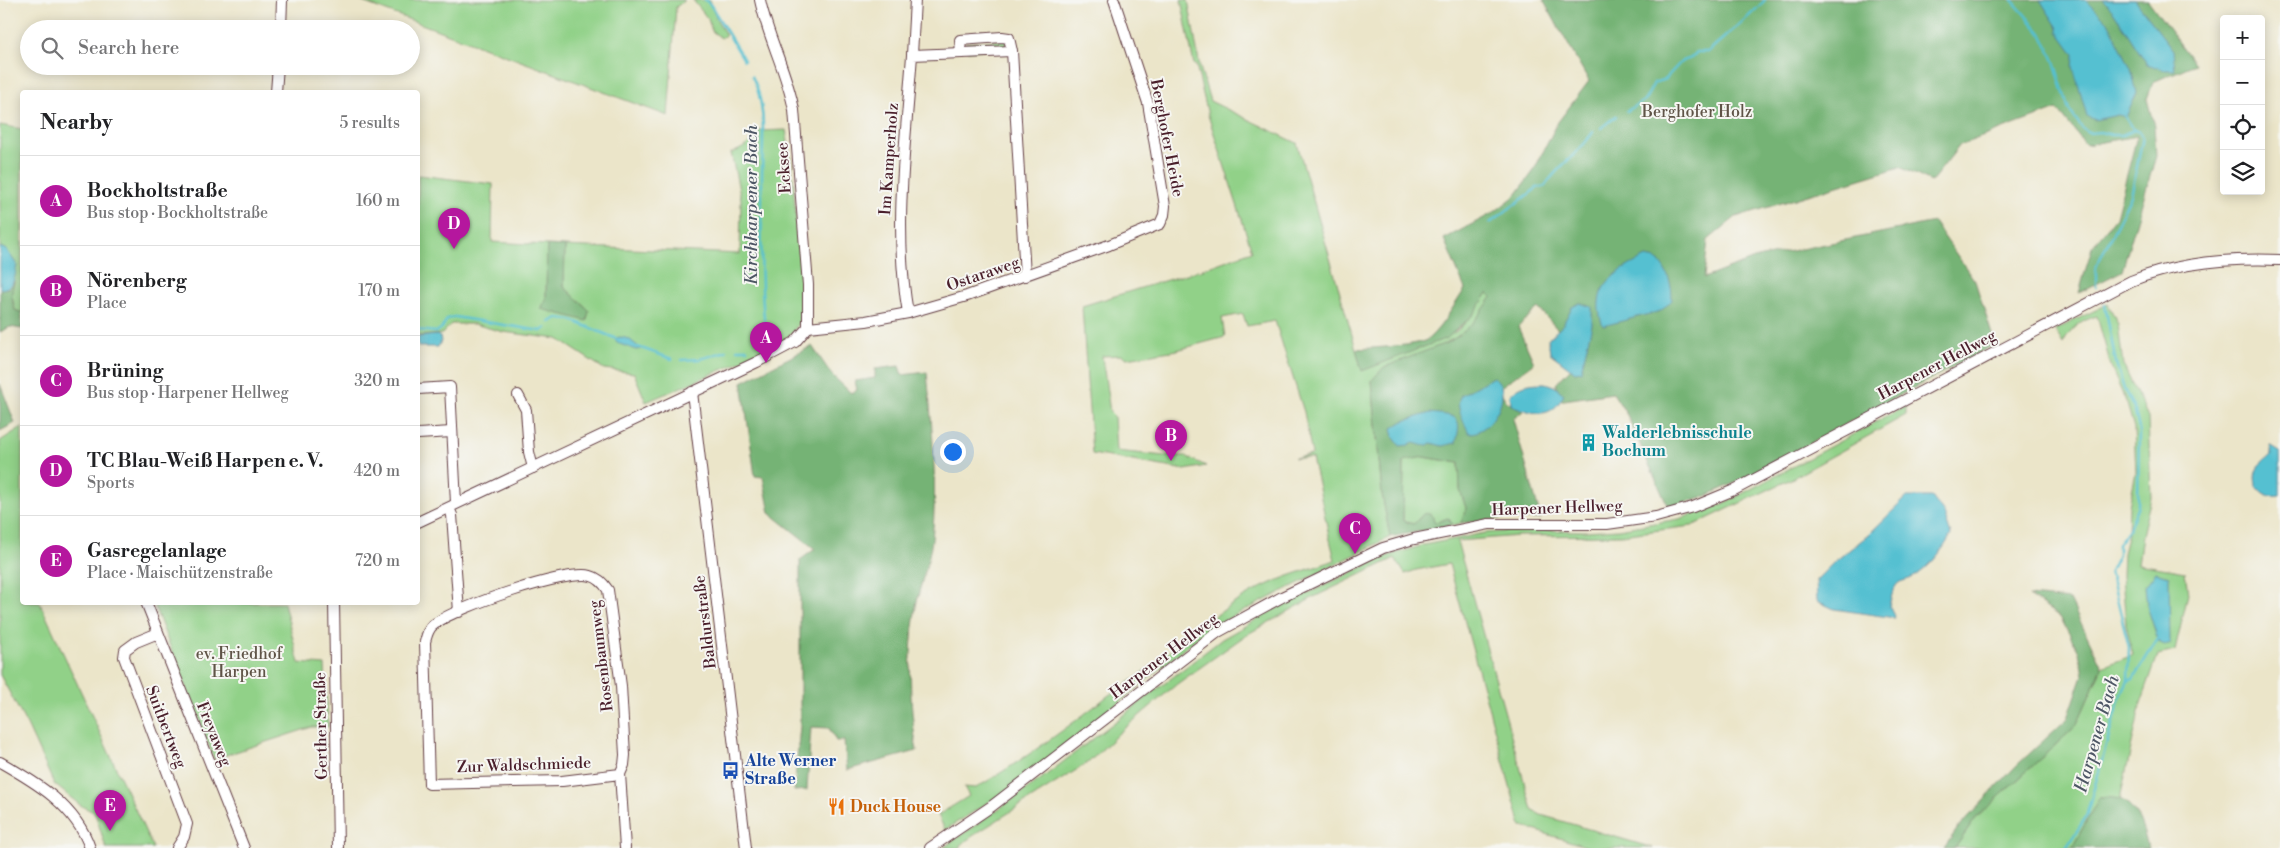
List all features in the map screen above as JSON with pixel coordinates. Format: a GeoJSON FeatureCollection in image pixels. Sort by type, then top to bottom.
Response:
{"type":"FeatureCollection","features":[{"type":"Feature","properties":{"kind":"street"},"geometry":{"type":"LineString","coordinates":[[281,20],[282,0]]}},
{"type":"Feature","properties":{"kind":"street","name":"Ecksee"},"geometry":{"type":"LineString","coordinates":[[760,0],[774,50],[790,89],[794,110],[808,285],[808,327]]}},
{"type":"Feature","properties":{"kind":"street"},"geometry":{"type":"LineString","coordinates":[[915,0],[912,55],[1012,51]]}},
{"type":"Feature","properties":{"kind":"street","name":"Berghofer Heide"},"geometry":{"type":"LineString","coordinates":[[1114,0],[1148,103],[1165,206],[1164,216],[1160,224]]}},
{"type":"Feature","properties":{"kind":"street"},"geometry":{"type":"LineString","coordinates":[[961,53],[960,40],[1002,36],[1010,38],[1025,276]]}},
{"type":"Feature","properties":{"kind":"street","name":"Im Kamperholz"},"geometry":{"type":"LineString","coordinates":[[908,313],[902,275],[900,218],[912,55]]}},
{"type":"Feature","properties":{"kind":"street"},"geometry":{"type":"LineString","coordinates":[[276,90],[277,75]]}},
{"type":"Feature","properties":{"kind":"street","name":"Ostaraweg"},"geometry":{"type":"LineString","coordinates":[[808,327],[866,321],[908,313],[1025,276],[1160,224]]}},
{"type":"Feature","properties":{"kind":"street","name":"Harpener Hellweg"},"geometry":{"type":"LineString","coordinates":[[930,848],[1000,800],[1218,632],[1282,597],[1384,548],[1414,539],[1489,524],[1607,524],[1656,516],[1693,507],[1734,490],[2131,281],[2152,273],[2194,263],[2248,258],[2280,260]]}},
{"type":"Feature","properties":{"kind":"street"},"geometry":{"type":"LineString","coordinates":[[420,521],[757,362],[795,342],[808,327]]}},
{"type":"Feature","properties":{"kind":"street"},"geometry":{"type":"LineString","coordinates":[[420,389],[450,387],[452,515],[459,612]]}},
{"type":"Feature","properties":{"kind":"street","name":"Baldurstraße"},"geometry":{"type":"LineString","coordinates":[[692,392],[746,848]]}},
{"type":"Feature","properties":{"kind":"street"},"geometry":{"type":"LineString","coordinates":[[518,395],[526,410],[529,452],[533,468]]}},
{"type":"Feature","properties":{"kind":"street"},"geometry":{"type":"LineString","coordinates":[[420,434],[452,432]]}},
{"type":"Feature","properties":{"kind":"street","name":"Rosenbaumweg"},"geometry":{"type":"LineString","coordinates":[[429,784],[425,642],[430,627],[436,622],[459,612],[542,581],[562,576],[590,575],[603,583],[608,590],[621,686],[625,755],[624,765],[620,774],[625,848]]}},
{"type":"Feature","properties":{"kind":"street","name":"Freyaweg"},"geometry":{"type":"LineString","coordinates":[[147,605],[244,848]]}},
{"type":"Feature","properties":{"kind":"street","name":"Gerther Straße"},"geometry":{"type":"LineString","coordinates":[[334,605],[338,848]]}},
{"type":"Feature","properties":{"kind":"street","name":"Suitbertweg"},"geometry":{"type":"LineString","coordinates":[[158,633],[136,642],[125,650],[124,657],[187,824],[184,837],[177,848]]}},
{"type":"Feature","properties":{"kind":"street"},"geometry":{"type":"LineString","coordinates":[[0,762],[44,788],[79,823],[90,848]]}},
{"type":"Feature","properties":{"kind":"street","name":"Zur Waldschmiede"},"geometry":{"type":"LineString","coordinates":[[429,784],[562,781],[620,774]]}},
{"type":"Feature","properties":{"kind":"green space"},"geometry":{"type":"Polygon","coordinates":[[[357,0],[685,0],[676,7],[668,116],[420,23],[420,20],[411,20],[357,0]]]}},
{"type":"Feature","properties":{"kind":"green space"},"geometry":{"type":"Polygon","coordinates":[[[693,0],[709,0],[717,20],[726,35],[721,38],[712,31],[708,19],[693,0]]]}},
{"type":"Feature","properties":{"kind":"green space"},"geometry":{"type":"Polygon","coordinates":[[[1181,0],[1188,0],[1200,67],[1210,101],[1297,143],[1362,370],[1456,332],[1472,316],[1488,293],[1493,297],[1471,326],[1459,336],[1372,380],[1382,494],[1390,537],[1208,629],[1113,708],[1009,789],[945,830],[938,815],[969,796],[964,787],[976,788],[1027,755],[1109,695],[1137,677],[1237,601],[1279,580],[1335,560],[1312,458],[1294,458],[1312,455],[1304,412],[1275,321],[1247,326],[1243,314],[1222,318],[1225,337],[1177,350],[1127,358],[1122,355],[1102,356],[1110,412],[1114,416],[1116,451],[1185,456],[1206,466],[1185,470],[1092,454],[1082,306],[1203,269],[1252,251],[1208,115],[1196,65],[1194,65],[1181,0]]]}},
{"type":"Feature","properties":{"kind":"green space","name":"Berghofer Holz"},"geometry":{"type":"Polygon","coordinates":[[[1543,0],[2148,0],[2195,64],[2153,82],[2147,99],[2154,126],[2156,156],[2122,271],[2079,293],[2092,247],[2116,217],[2137,136],[2086,145],[2057,109],[1960,145],[1931,182],[1900,167],[1736,217],[1708,240],[1704,278],[1757,258],[1934,222],[1975,281],[1995,344],[1744,479],[1706,496],[1668,507],[1627,415],[1613,393],[1557,401],[1556,384],[1582,356],[1538,308],[1518,327],[1534,363],[1499,388],[1506,401],[1523,411],[1513,419],[1541,519],[1505,518],[1461,523],[1466,508],[1460,490],[1459,463],[1424,457],[1404,461],[1403,521],[1414,524],[1423,514],[1431,513],[1435,523],[1448,518],[1453,525],[1390,537],[1382,494],[1372,380],[1384,367],[1449,342],[1474,322],[1492,297],[1488,293],[1472,316],[1447,338],[1362,371],[1356,349],[1394,346],[1423,341],[1428,339],[1439,328],[1465,289],[1444,239],[1493,213],[1516,195],[1533,172],[1558,122],[1589,81],[1543,0]]]}},
{"type":"Feature","properties":{"kind":"green space"},"geometry":{"type":"Polygon","coordinates":[[[1005,40],[1007,47],[968,51],[964,47],[966,43],[1005,40]]]}},
{"type":"Feature","properties":{"kind":"green space"},"geometry":{"type":"Polygon","coordinates":[[[0,125],[20,129],[20,312],[15,310],[11,290],[14,282],[7,250],[0,247],[0,125]]]}},
{"type":"Feature","properties":{"kind":"green space"},"geometry":{"type":"Polygon","coordinates":[[[786,130],[792,167],[802,297],[801,314],[794,330],[778,346],[646,402],[634,373],[604,369],[558,339],[503,332],[474,324],[451,324],[442,334],[420,336],[420,175],[493,184],[492,242],[547,245],[546,299],[541,308],[555,312],[589,310],[564,287],[565,246],[740,254],[741,199],[731,153],[747,145],[758,131],[786,130]]]}},
{"type":"Feature","properties":{"kind":"green space"},"geometry":{"type":"Polygon","coordinates":[[[547,245],[565,246],[564,287],[589,310],[587,321],[541,309],[546,299],[547,245]]]}},
{"type":"Feature","properties":{"kind":"green space"},"geometry":{"type":"Polygon","coordinates":[[[14,282],[12,289],[13,300],[15,310],[20,312],[20,329],[10,327],[0,332],[0,289],[9,288],[14,282]]]}},
{"type":"Feature","properties":{"kind":"green space"},"geometry":{"type":"Polygon","coordinates":[[[2108,304],[2118,324],[2123,365],[2148,417],[2151,498],[2142,535],[2138,564],[2185,572],[2188,594],[2175,651],[2158,655],[2141,703],[2120,799],[2099,798],[2072,848],[1955,848],[1976,818],[2076,726],[2102,667],[2133,655],[2126,625],[2122,576],[2123,553],[2128,533],[2129,506],[2136,472],[2134,428],[2127,404],[2112,370],[2097,316],[2077,326],[2063,344],[2055,330],[2108,304]]]}},
{"type":"Feature","properties":{"kind":"green space"},"geometry":{"type":"Polygon","coordinates":[[[812,346],[832,375],[851,393],[857,390],[855,381],[875,378],[875,369],[899,366],[902,375],[927,372],[934,456],[934,519],[931,548],[913,624],[911,697],[917,751],[847,770],[844,741],[836,741],[829,728],[811,727],[807,790],[794,791],[800,726],[800,560],[815,549],[770,513],[763,477],[755,476],[742,382],[812,346]]]}},
{"type":"Feature","properties":{"kind":"green space"},"geometry":{"type":"Polygon","coordinates":[[[0,384],[15,423],[0,431],[0,384]]]}},
{"type":"Feature","properties":{"kind":"green space"},"geometry":{"type":"Polygon","coordinates":[[[1906,406],[1906,415],[1791,479],[1692,526],[1621,535],[1518,536],[1457,541],[1532,810],[1541,815],[1653,848],[1591,848],[1521,826],[1449,564],[1405,574],[1395,558],[1316,596],[1246,635],[1177,684],[1119,733],[1089,762],[977,833],[960,845],[960,848],[943,848],[1041,779],[1222,639],[1273,610],[1384,557],[1424,545],[1485,533],[1529,530],[1586,531],[1618,529],[1679,519],[1723,504],[1906,406]]]}},
{"type":"Feature","properties":{"kind":"green space"},"geometry":{"type":"Polygon","coordinates":[[[20,428],[20,605],[41,605],[153,848],[106,848],[95,813],[80,805],[54,784],[27,725],[0,675],[0,441],[20,428]]]}},
{"type":"Feature","properties":{"kind":"green space"},"geometry":{"type":"Polygon","coordinates":[[[1424,457],[1459,463],[1460,490],[1466,508],[1461,523],[1453,525],[1448,518],[1435,523],[1423,514],[1414,524],[1403,522],[1404,460],[1424,457]]]}},
{"type":"Feature","properties":{"kind":"green space"},"geometry":{"type":"Polygon","coordinates":[[[2029,596],[2070,600],[2102,667],[2076,726],[1976,818],[1955,848],[1944,848],[1958,828],[2016,766],[2068,718],[2083,675],[2079,652],[2060,617],[2029,596]]]}},
{"type":"Feature","properties":{"kind":"green space","name":"ev. Friedhof Harpen"},"geometry":{"type":"Polygon","coordinates":[[[154,605],[284,605],[299,663],[325,665],[328,727],[312,727],[214,759],[154,605]]]}},
{"type":"Feature","properties":{"kind":"green space"},"geometry":{"type":"Polygon","coordinates":[[[2099,798],[2119,799],[2131,807],[2139,819],[2148,848],[2072,848],[2099,798]]]}},
{"type":"Feature","properties":{"kind":"water"},"geometry":{"type":"Polygon","coordinates":[[[2040,0],[2086,0],[2108,22],[2131,68],[2137,93],[2126,117],[2118,115],[2095,120],[2087,116],[2073,67],[2074,54],[2058,32],[2058,28],[2040,0]]]}},
{"type":"Feature","properties":{"kind":"water"},"geometry":{"type":"Polygon","coordinates":[[[2102,0],[2135,0],[2173,50],[2175,70],[2164,70],[2147,64],[2113,11],[2102,0]]]}},
{"type":"Feature","properties":{"kind":"water"},"geometry":{"type":"Polygon","coordinates":[[[0,247],[7,250],[17,265],[15,278],[9,287],[0,289],[0,247]]]}},
{"type":"Feature","properties":{"kind":"water"},"geometry":{"type":"Polygon","coordinates":[[[1646,257],[1657,259],[1664,268],[1669,278],[1672,300],[1661,311],[1603,326],[1599,312],[1599,301],[1607,282],[1624,269],[1646,257]]]}},
{"type":"Feature","properties":{"kind":"water"},"geometry":{"type":"Polygon","coordinates":[[[1580,303],[1592,307],[1592,325],[1581,371],[1575,372],[1550,353],[1548,339],[1562,326],[1572,307],[1580,303]]]}},
{"type":"Feature","properties":{"kind":"water"},"geometry":{"type":"Polygon","coordinates":[[[437,335],[441,341],[438,347],[420,347],[420,337],[437,335]]]}},
{"type":"Feature","properties":{"kind":"water"},"geometry":{"type":"Polygon","coordinates":[[[614,338],[629,339],[641,349],[636,350],[617,343],[614,338]]]}},
{"type":"Feature","properties":{"kind":"water"},"geometry":{"type":"Polygon","coordinates":[[[1493,377],[1499,383],[1502,391],[1498,410],[1485,427],[1477,432],[1469,433],[1460,414],[1459,399],[1461,395],[1493,377]]]}},
{"type":"Feature","properties":{"kind":"water"},"geometry":{"type":"Polygon","coordinates":[[[1545,383],[1554,386],[1564,394],[1559,403],[1548,412],[1535,413],[1511,405],[1510,395],[1518,388],[1530,384],[1545,383]]]}},
{"type":"Feature","properties":{"kind":"water"},"geometry":{"type":"Polygon","coordinates":[[[1430,413],[1455,418],[1459,426],[1456,443],[1442,446],[1431,443],[1424,446],[1411,443],[1400,446],[1394,438],[1392,428],[1404,421],[1430,413]]]}},
{"type":"Feature","properties":{"kind":"water"},"geometry":{"type":"Polygon","coordinates":[[[2270,445],[2280,451],[2280,496],[2264,493],[2255,481],[2257,469],[2271,455],[2270,445]]]}},
{"type":"Feature","properties":{"kind":"water"},"geometry":{"type":"Polygon","coordinates":[[[1907,497],[1932,497],[1944,513],[1951,535],[1938,555],[1926,568],[1914,577],[1897,584],[1889,606],[1895,618],[1834,609],[1817,601],[1816,580],[1834,562],[1867,536],[1907,497]]]}},
{"type":"Feature","properties":{"kind":"water"},"geometry":{"type":"Polygon","coordinates":[[[2156,572],[2169,576],[2170,643],[2164,645],[2159,643],[2147,606],[2145,586],[2156,572]]]}},
{"type":"Feature","properties":{"kind":"waterway","name":"Kirchharpener Bach"},"geometry":{"type":"LineString","coordinates":[[705,0],[710,4],[744,60]]}},
{"type":"Feature","properties":{"kind":"waterway"},"geometry":{"type":"LineString","coordinates":[[1627,111],[1645,100],[1654,83],[1665,79],[1682,61],[1691,58],[1697,52],[1708,52],[1765,0]]}},
{"type":"Feature","properties":{"kind":"waterway","name":"Harpener Bach"},"geometry":{"type":"LineString","coordinates":[[2012,0],[2041,33],[2054,61],[2069,110],[2083,129],[2089,133],[2100,132],[2112,135],[2122,135],[2134,130],[2140,132],[2143,137],[2131,196],[2096,267],[2096,287]]}},
{"type":"Feature","properties":{"kind":"waterway","name":"Kirchharpener Bach"},"geometry":{"type":"LineString","coordinates":[[752,76],[760,101],[763,126],[761,237],[766,336]]}},
{"type":"Feature","properties":{"kind":"waterway"},"geometry":{"type":"LineString","coordinates":[[1601,128],[1616,116]]}},
{"type":"Feature","properties":{"kind":"waterway"},"geometry":{"type":"LineString","coordinates":[[2125,116],[2134,130]]}},
{"type":"Feature","properties":{"kind":"waterway"},"geometry":{"type":"LineString","coordinates":[[1490,223],[1537,188],[1545,186],[1593,132]]}},
{"type":"Feature","properties":{"kind":"waterway","name":"Harpener Bach"},"geometry":{"type":"LineString","coordinates":[[2066,848],[2086,817],[2119,700],[2128,681],[2129,647],[2110,571],[2118,555],[2118,544],[2129,529],[2138,506],[2139,429],[2135,411],[2124,389],[2116,363],[2105,305]]}},
{"type":"Feature","properties":{"kind":"waterway","name":"Kirchharpener Bach"},"geometry":{"type":"LineString","coordinates":[[420,330],[436,332],[442,328],[447,319],[455,317],[541,331],[546,328]]}},
{"type":"Feature","properties":{"kind":"waterway","name":"Kirchharpener Bach"},"geometry":{"type":"LineString","coordinates":[[550,322],[557,318],[571,320],[617,339]]}},
{"type":"Feature","properties":{"kind":"waterway","name":"Kirchharpener Bach"},"geometry":{"type":"LineString","coordinates":[[638,347],[672,359]]}},
{"type":"Feature","properties":{"kind":"waterway","name":"Kirchharpener Bach"},"geometry":{"type":"LineString","coordinates":[[737,349],[747,349]]}},
{"type":"Feature","properties":{"kind":"waterway","name":"Kirchharpener Bach"},"geometry":{"type":"LineString","coordinates":[[682,360],[700,359],[726,351]]}},
{"type":"Feature","properties":{"kind":"waterway"},"geometry":{"type":"LineString","coordinates":[[2128,681],[2133,679],[2158,639]]}},
{"type":"Feature","properties":{"kind":"place","name":"TC Blau-Weiß Harpen e. V."},"geometry":{"type":"Point","coordinates":[454,249]}},
{"type":"Feature","properties":{"kind":"place","name":"Bockholtstraße"},"geometry":{"type":"Point","coordinates":[766,363]}},
{"type":"Feature","properties":{"kind":"place","name":"Walderlebnisschule Bochum"},"geometry":{"type":"Point","coordinates":[1588,442]}},
{"type":"Feature","properties":{"kind":"place","name":"Nörenberg"},"geometry":{"type":"Point","coordinates":[1171,461]}},
{"type":"Feature","properties":{"kind":"place","name":"Brüning"},"geometry":{"type":"Point","coordinates":[1355,554]}},
{"type":"Feature","properties":{"kind":"place","name":"Alte Werner Straße"},"geometry":{"type":"Point","coordinates":[731,770]}},
{"type":"Feature","properties":{"kind":"place","name":"Duck House"},"geometry":{"type":"Point","coordinates":[836,807]}},
{"type":"Feature","properties":{"kind":"place","name":"Gasregelanlage"},"geometry":{"type":"Point","coordinates":[110,831]}}]}
